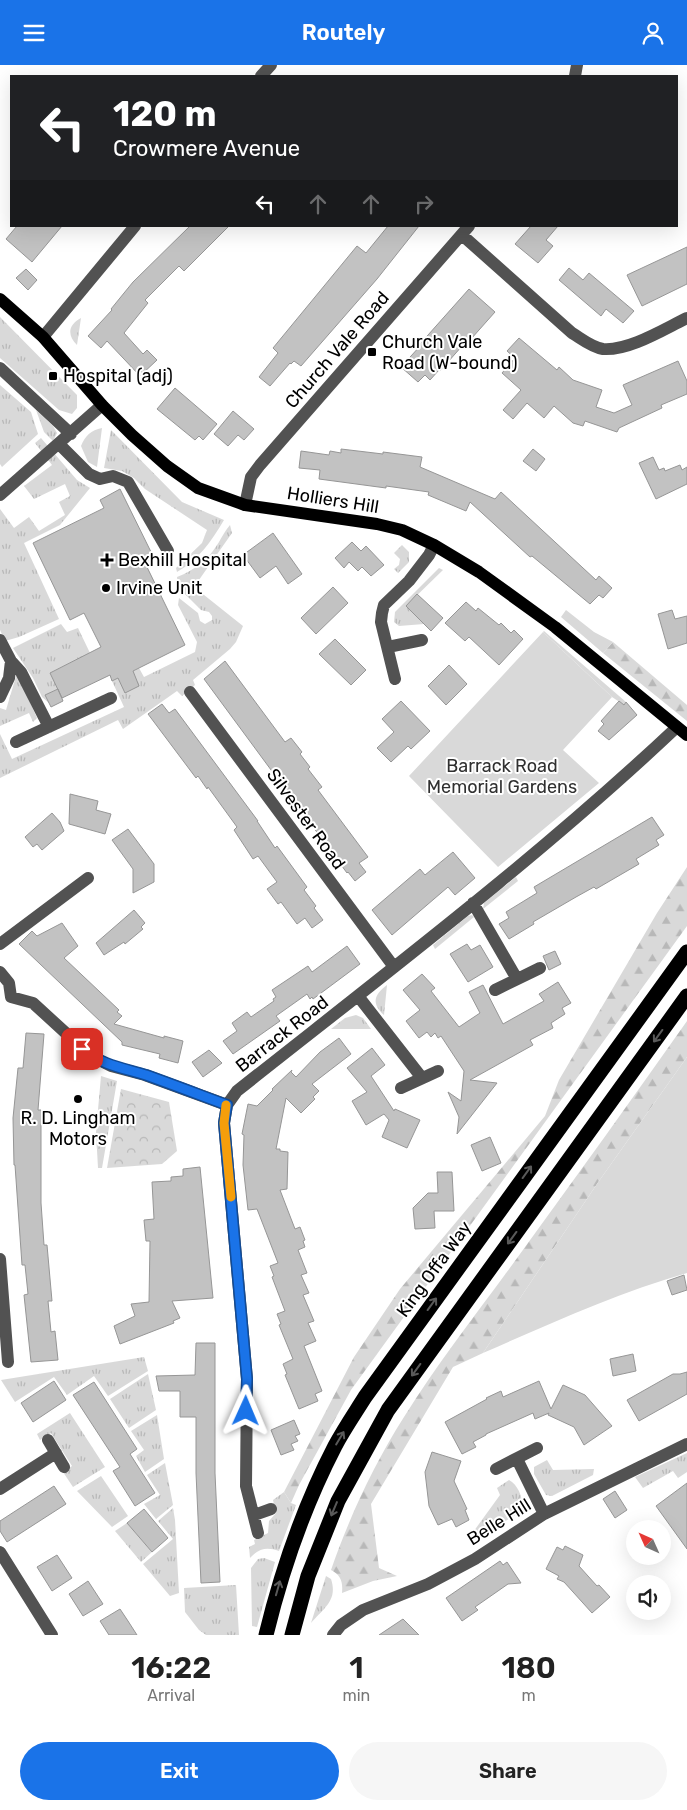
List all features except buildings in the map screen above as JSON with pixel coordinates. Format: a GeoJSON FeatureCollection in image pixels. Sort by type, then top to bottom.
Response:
{"type":"FeatureCollection","features":[{"type":"Feature","properties":{"kind":"highway","name":"King Offa Way"},"geometry":{"type":"LineString","coordinates":[[266,1635],[283,1569],[314,1490],[336,1444],[365,1397],[687,952]]}},
{"type":"Feature","properties":{"kind":"highway"},"geometry":{"type":"LineString","coordinates":[[292,1635],[308,1576],[338,1501],[388,1410],[687,996]]}},
{"type":"Feature","properties":{"kind":"main road","name":"Holliers Hill"},"geometry":{"type":"LineString","coordinates":[[0,299],[43,337],[102,405],[132,435],[167,466],[198,488],[244,505],[377,524],[402,530],[434,545],[479,571],[555,627],[687,735]]}},
{"type":"Feature","properties":{"kind":"street"},"geometry":{"type":"LineString","coordinates":[[262,75],[270,65]]}},
{"type":"Feature","properties":{"kind":"street"},"geometry":{"type":"LineString","coordinates":[[43,337],[134,227]]}},
{"type":"Feature","properties":{"kind":"street"},"geometry":{"type":"LineString","coordinates":[[465,231],[572,333],[588,344],[602,349],[620,348],[687,319]]}},
{"type":"Feature","properties":{"kind":"street","name":"Church Vale Road"},"geometry":{"type":"LineString","coordinates":[[244,505],[251,477],[260,465],[465,231]]}},
{"type":"Feature","properties":{"kind":"street"},"geometry":{"type":"LineString","coordinates":[[0,368],[71,434]]}},
{"type":"Feature","properties":{"kind":"street"},"geometry":{"type":"LineString","coordinates":[[0,495],[102,405]]}},
{"type":"Feature","properties":{"kind":"street"},"geometry":{"type":"LineString","coordinates":[[59,444],[89,474],[100,479],[113,476],[128,481],[168,551]]}},
{"type":"Feature","properties":{"kind":"street"},"geometry":{"type":"LineString","coordinates":[[396,679],[381,622],[384,605],[409,581],[429,555],[434,545]]}},
{"type":"Feature","properties":{"kind":"street"},"geometry":{"type":"LineString","coordinates":[[388,647],[422,640]]}},
{"type":"Feature","properties":{"kind":"street"},"geometry":{"type":"LineString","coordinates":[[0,641],[11,661],[21,672],[49,727]]}},
{"type":"Feature","properties":{"kind":"street"},"geometry":{"type":"LineString","coordinates":[[0,697],[8,678],[11,661]]}},
{"type":"Feature","properties":{"kind":"street","name":"Silvester Road"},"geometry":{"type":"LineString","coordinates":[[190,692],[394,967]]}},
{"type":"Feature","properties":{"kind":"street"},"geometry":{"type":"LineString","coordinates":[[16,742],[112,698]]}},
{"type":"Feature","properties":{"kind":"street","name":"Barrack Road"},"geometry":{"type":"LineString","coordinates":[[227,1105],[237,1091],[473,903],[626,775],[676,727]]}},
{"type":"Feature","properties":{"kind":"street"},"geometry":{"type":"LineString","coordinates":[[0,944],[88,878]]}},
{"type":"Feature","properties":{"kind":"street"},"geometry":{"type":"LineString","coordinates":[[473,903],[517,979]]}},
{"type":"Feature","properties":{"kind":"street"},"geometry":{"type":"LineString","coordinates":[[495,990],[540,968]]}},
{"type":"Feature","properties":{"kind":"street"},"geometry":{"type":"LineString","coordinates":[[0,972],[9,983],[6,996],[33,1003],[91,1056],[111,1066],[164,1081],[227,1105],[224,1123],[247,1379],[246,1486],[258,1533]]}},
{"type":"Feature","properties":{"kind":"street"},"geometry":{"type":"LineString","coordinates":[[358,996],[422,1078]]}},
{"type":"Feature","properties":{"kind":"street"},"geometry":{"type":"LineString","coordinates":[[401,1088],[438,1071]]}},
{"type":"Feature","properties":{"kind":"street"},"geometry":{"type":"LineString","coordinates":[[0,1259],[4,1362],[22,1360]]}},
{"type":"Feature","properties":{"kind":"street"},"geometry":{"type":"LineString","coordinates":[[48,1441],[64,1467]]}},
{"type":"Feature","properties":{"kind":"street","name":"Belle Hill"},"geometry":{"type":"LineString","coordinates":[[333,1635],[341,1625],[363,1610],[428,1585],[475,1559],[544,1514],[687,1444]]}},
{"type":"Feature","properties":{"kind":"street"},"geometry":{"type":"LineString","coordinates":[[496,1469],[537,1448]]}},
{"type":"Feature","properties":{"kind":"street"},"geometry":{"type":"LineString","coordinates":[[0,1489],[56,1453]]}},
{"type":"Feature","properties":{"kind":"street"},"geometry":{"type":"LineString","coordinates":[[518,1459],[544,1514]]}},
{"type":"Feature","properties":{"kind":"street"},"geometry":{"type":"LineString","coordinates":[[254,1515],[271,1509]]}},
{"type":"Feature","properties":{"kind":"street"},"geometry":{"type":"LineString","coordinates":[[0,1552],[52,1635]]}},
{"type":"Feature","properties":{"kind":"green space"},"geometry":{"type":"Polygon","coordinates":[[[0,317],[77,395],[77,408],[72,414],[59,410],[0,358],[0,317]]]}},
{"type":"Feature","properties":{"kind":"green space"},"geometry":{"type":"Polygon","coordinates":[[[81,318],[77,345],[70,334],[70,330],[73,324],[81,318]]]}},
{"type":"Feature","properties":{"kind":"green space"},"geometry":{"type":"Polygon","coordinates":[[[0,385],[31,412],[38,434],[2,467],[0,464],[0,385]]]}},
{"type":"Feature","properties":{"kind":"green space"},"geometry":{"type":"Polygon","coordinates":[[[36,410],[53,426],[57,433],[53,441],[44,432],[36,410]]]}},
{"type":"Feature","properties":{"kind":"green space"},"geometry":{"type":"Polygon","coordinates":[[[102,428],[97,467],[88,462],[81,446],[89,434],[102,428]]]}},
{"type":"Feature","properties":{"kind":"green space"},"geometry":{"type":"Polygon","coordinates":[[[111,430],[182,502],[224,520],[204,549],[177,572],[176,568],[202,543],[207,530],[145,489],[134,478],[122,471],[104,468],[111,430]]]}},
{"type":"Feature","properties":{"kind":"green space"},"geometry":{"type":"Polygon","coordinates":[[[41,438],[77,480],[90,488],[60,525],[24,543],[59,619],[19,637],[5,641],[0,630],[0,509],[14,528],[29,517],[39,531],[65,515],[59,502],[70,496],[65,484],[34,499],[24,486],[52,465],[35,443],[41,438]]]}},
{"type":"Feature","properties":{"kind":"green space"},"geometry":{"type":"Polygon","coordinates":[[[230,525],[232,533],[194,587],[243,626],[236,642],[230,649],[193,680],[195,685],[182,696],[177,691],[123,729],[118,720],[0,778],[0,734],[12,759],[124,707],[112,681],[139,668],[144,677],[195,652],[197,642],[178,605],[179,598],[198,613],[200,621],[205,624],[212,620],[212,616],[209,612],[201,610],[178,587],[177,577],[190,571],[206,559],[230,525]]]}},
{"type":"Feature","properties":{"kind":"green space"},"geometry":{"type":"Polygon","coordinates":[[[402,545],[409,552],[409,562],[398,573],[394,569],[399,565],[400,559],[394,553],[402,545]]]}},
{"type":"Feature","properties":{"kind":"green space"},"geometry":{"type":"Polygon","coordinates":[[[439,568],[443,570],[406,606],[424,624],[399,626],[394,622],[395,612],[439,568]]]}},
{"type":"Feature","properties":{"kind":"green space"},"geometry":{"type":"Polygon","coordinates":[[[566,610],[594,632],[613,642],[603,653],[561,617],[566,610]]]}},
{"type":"Feature","properties":{"kind":"green space"},"geometry":{"type":"Polygon","coordinates":[[[61,624],[67,632],[78,628],[90,653],[50,673],[58,689],[45,695],[50,704],[42,697],[33,678],[13,648],[61,624]]]}},
{"type":"Feature","properties":{"kind":"green space"},"geometry":{"type":"Polygon","coordinates":[[[544,631],[626,702],[624,705],[612,697],[544,631]]]}},
{"type":"Feature","properties":{"kind":"green space","name":"Barrack Road Memorial Gardens"},"geometry":{"type":"Polygon","coordinates":[[[543,632],[612,697],[563,750],[599,783],[498,867],[409,776],[543,632]]]}},
{"type":"Feature","properties":{"kind":"green space"},"geometry":{"type":"Polygon","coordinates":[[[613,642],[687,705],[687,721],[603,653],[613,642]]]}},
{"type":"Feature","properties":{"kind":"green space"},"geometry":{"type":"Polygon","coordinates":[[[17,673],[37,718],[33,722],[29,713],[0,726],[0,708],[6,710],[17,673]]]}},
{"type":"Feature","properties":{"kind":"green space"},"geometry":{"type":"Polygon","coordinates":[[[687,867],[687,926],[351,1390],[291,1503],[284,1492],[354,1357],[400,1289],[545,1116],[559,1080],[657,913],[687,867]]]}},
{"type":"Feature","properties":{"kind":"green space"},"geometry":{"type":"Polygon","coordinates":[[[516,877],[518,881],[483,909],[484,903],[516,877]]]}},
{"type":"Feature","properties":{"kind":"green space"},"geometry":{"type":"Polygon","coordinates":[[[472,915],[474,917],[435,949],[433,945],[468,916],[472,915]]]}},
{"type":"Feature","properties":{"kind":"green space"},"geometry":{"type":"Polygon","coordinates":[[[387,985],[384,1015],[377,1007],[376,999],[379,992],[387,985]]]}},
{"type":"Feature","properties":{"kind":"green space"},"geometry":{"type":"Polygon","coordinates":[[[356,1015],[363,1018],[371,1029],[331,1029],[345,1018],[356,1015]]]}},
{"type":"Feature","properties":{"kind":"green space"},"geometry":{"type":"Polygon","coordinates":[[[687,1021],[687,1057],[599,1181],[483,1353],[453,1367],[371,1504],[379,1568],[397,1576],[373,1581],[342,1593],[341,1579],[331,1570],[363,1492],[382,1453],[417,1396],[687,1021]]]}},
{"type":"Feature","properties":{"kind":"green space"},"geometry":{"type":"Polygon","coordinates":[[[687,1057],[687,1273],[609,1299],[483,1353],[599,1181],[687,1057]]]}},
{"type":"Feature","properties":{"kind":"green space"},"geometry":{"type":"Polygon","coordinates":[[[101,1076],[117,1081],[102,1168],[98,1168],[96,1132],[101,1076]]]}},
{"type":"Feature","properties":{"kind":"green space"},"geometry":{"type":"Polygon","coordinates":[[[121,1089],[169,1102],[177,1151],[162,1164],[107,1168],[121,1089]]]}},
{"type":"Feature","properties":{"kind":"green space"},"geometry":{"type":"Polygon","coordinates":[[[144,1357],[148,1371],[108,1396],[94,1376],[67,1395],[54,1377],[15,1402],[1,1380],[144,1357]]]}},
{"type":"Feature","properties":{"kind":"green space"},"geometry":{"type":"Polygon","coordinates":[[[148,1374],[156,1410],[129,1428],[110,1399],[148,1374]]]}},
{"type":"Feature","properties":{"kind":"green space"},"geometry":{"type":"Polygon","coordinates":[[[70,1413],[105,1467],[73,1487],[63,1472],[72,1466],[51,1433],[40,1440],[37,1434],[70,1413]]]}},
{"type":"Feature","properties":{"kind":"green space"},"geometry":{"type":"Polygon","coordinates":[[[157,1415],[164,1459],[145,1472],[136,1456],[144,1450],[131,1431],[157,1415]]]}},
{"type":"Feature","properties":{"kind":"green space"},"geometry":{"type":"Polygon","coordinates":[[[687,1453],[687,1472],[678,1478],[673,1471],[643,1488],[635,1477],[687,1453]]]}},
{"type":"Feature","properties":{"kind":"green space"},"geometry":{"type":"Polygon","coordinates":[[[547,1460],[553,1470],[594,1469],[593,1475],[552,1496],[546,1495],[534,1474],[534,1467],[547,1460]]]}},
{"type":"Feature","properties":{"kind":"green space"},"geometry":{"type":"Polygon","coordinates":[[[165,1463],[173,1505],[156,1519],[144,1504],[160,1495],[147,1475],[165,1463]]]}},
{"type":"Feature","properties":{"kind":"green space"},"geometry":{"type":"Polygon","coordinates":[[[101,1476],[128,1516],[112,1527],[77,1491],[101,1476]]]}},
{"type":"Feature","properties":{"kind":"green space"},"geometry":{"type":"Polygon","coordinates":[[[509,1480],[513,1482],[520,1494],[522,1511],[474,1540],[471,1535],[500,1495],[497,1488],[509,1480]]]}},
{"type":"Feature","properties":{"kind":"green space"},"geometry":{"type":"Polygon","coordinates":[[[284,1492],[291,1503],[296,1505],[279,1551],[263,1549],[250,1558],[249,1547],[255,1544],[254,1540],[268,1533],[269,1521],[276,1513],[273,1500],[284,1492]]]}},
{"type":"Feature","properties":{"kind":"green space"},"geometry":{"type":"Polygon","coordinates":[[[173,1508],[179,1593],[170,1596],[143,1564],[173,1539],[158,1521],[173,1508]]]}},
{"type":"Feature","properties":{"kind":"green space"},"geometry":{"type":"Polygon","coordinates":[[[127,1523],[152,1552],[141,1562],[115,1531],[127,1523]]]}},
{"type":"Feature","properties":{"kind":"green space"},"geometry":{"type":"Polygon","coordinates":[[[264,1558],[275,1562],[257,1627],[252,1626],[251,1568],[258,1559],[264,1558]]]}},
{"type":"Feature","properties":{"kind":"green space"},"geometry":{"type":"Polygon","coordinates":[[[326,1576],[331,1579],[333,1593],[325,1608],[311,1623],[326,1576]]]}},
{"type":"Feature","properties":{"kind":"green space"},"geometry":{"type":"Polygon","coordinates":[[[236,1585],[239,1635],[206,1635],[199,1630],[185,1612],[184,1588],[236,1585]]]}},
{"type":"Feature","properties":{"kind":"slow traffic"},"geometry":{"type":"LineString","coordinates":[[226,1105],[224,1123],[231,1197]]}},
{"type":"Feature","properties":{"kind":"place","name":"Church Vale Road (W-bound)"},"geometry":{"type":"Point","coordinates":[372,352]}},
{"type":"Feature","properties":{"kind":"place","name":"Hospital (adj)"},"geometry":{"type":"Point","coordinates":[53,376]}},
{"type":"Feature","properties":{"kind":"place","name":"Bexhill Hospital"},"geometry":{"type":"Point","coordinates":[107,560]}},
{"type":"Feature","properties":{"kind":"place","name":"Irvine Unit"},"geometry":{"type":"Point","coordinates":[106,588]}},
{"type":"Feature","properties":{"kind":"place","name":"R. D. Lingham Motors"},"geometry":{"type":"Point","coordinates":[78,1099]}},
{"type":"Feature","properties":{"kind":"route"},"geometry":{"type":"LineString","coordinates":[[82,1049],[111,1066],[145,1075],[227,1105],[224,1123],[247,1379],[246,1411]]}}]}
